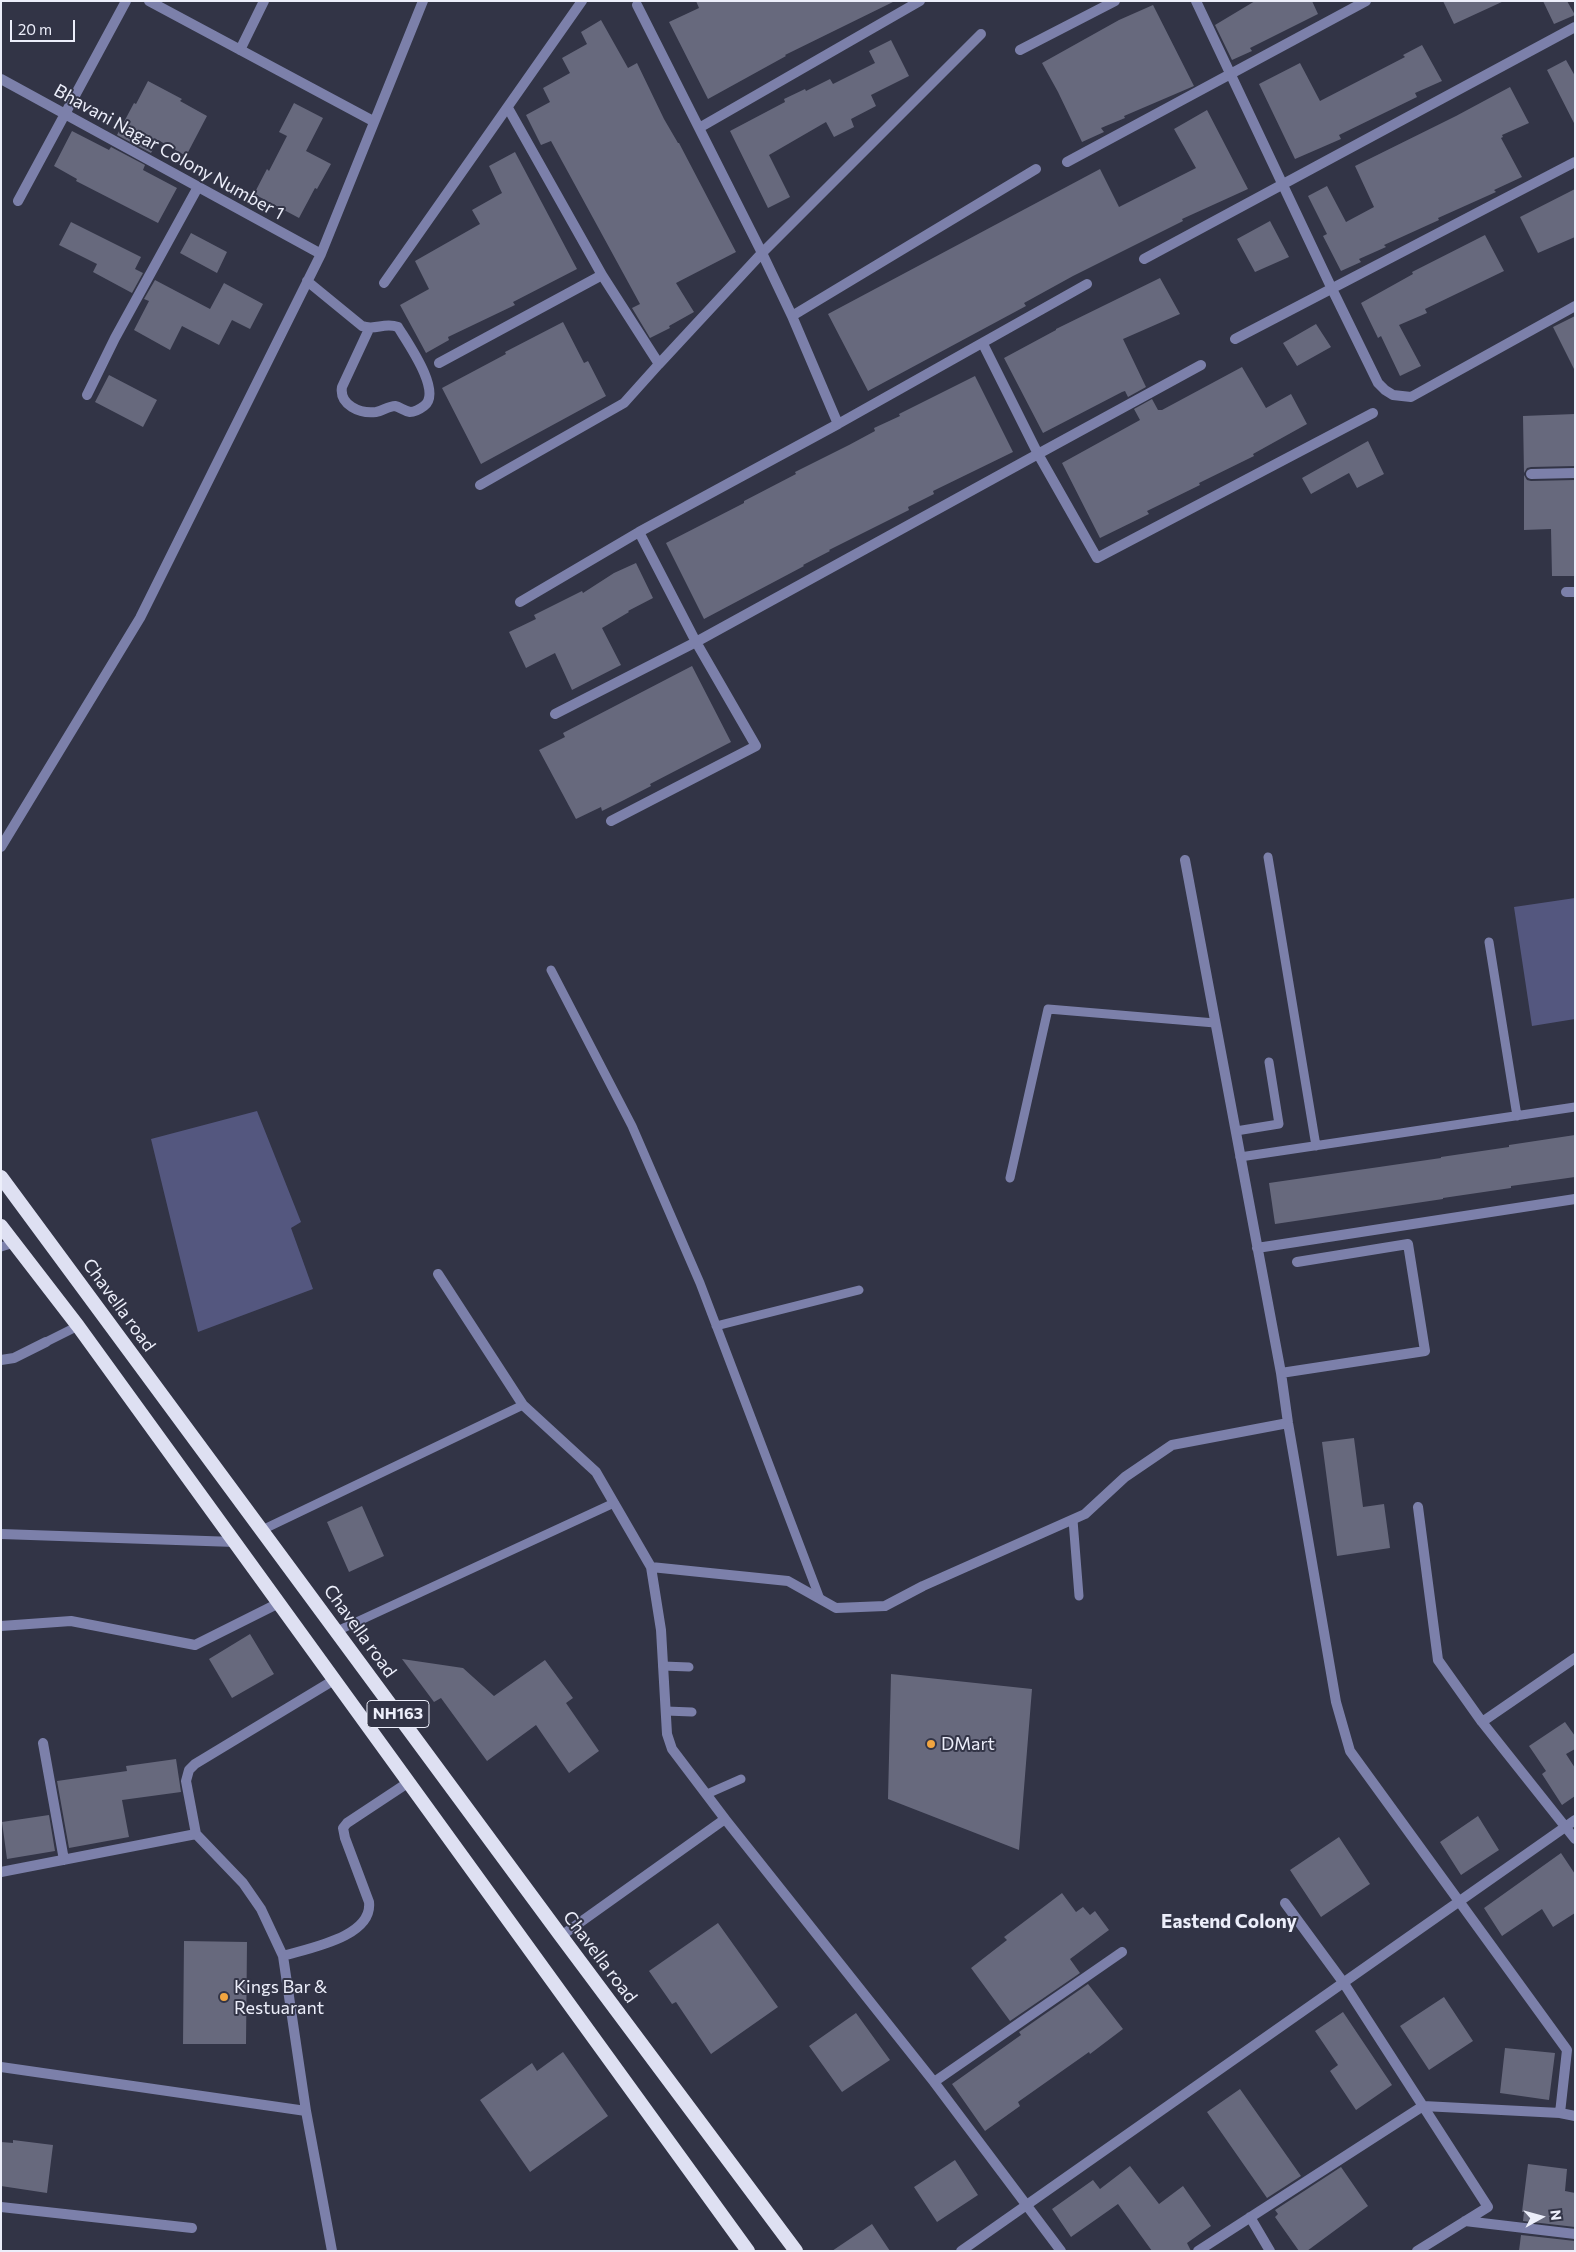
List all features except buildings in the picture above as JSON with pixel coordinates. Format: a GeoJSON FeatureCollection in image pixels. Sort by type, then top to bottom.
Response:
{"type":"FeatureCollection","features":[{"type":"Feature","properties":{"kind":"highway","name":"Chavella road"},"geometry":{"type":"LineString","coordinates":[[1,1177],[796,2251]]}},
{"type":"Feature","properties":{"kind":"highway","name":"NH163"},"geometry":{"type":"LineString","coordinates":[[1,1226],[8,1245],[78,1326],[748,2251]]}},
{"type":"Feature","properties":{"kind":"street"},"geometry":{"type":"LineString","coordinates":[[18,201],[126,1]]}},
{"type":"Feature","properties":{"kind":"street"},"geometry":{"type":"LineString","coordinates":[[149,1],[373,121]]}},
{"type":"Feature","properties":{"kind":"street"},"geometry":{"type":"LineString","coordinates":[[240,50],[264,1]]}},
{"type":"Feature","properties":{"kind":"street"},"geometry":{"type":"LineString","coordinates":[[1,846],[140,618],[321,254],[373,121],[423,1]]}},
{"type":"Feature","properties":{"kind":"street"},"geometry":{"type":"LineString","coordinates":[[384,283],[582,1]]}},
{"type":"Feature","properties":{"kind":"street"},"geometry":{"type":"LineString","coordinates":[[699,128],[920,1]]}},
{"type":"Feature","properties":{"kind":"street"},"geometry":{"type":"LineString","coordinates":[[1020,50],[1115,1]]}},
{"type":"Feature","properties":{"kind":"street"},"geometry":{"type":"LineString","coordinates":[[1196,1],[1332,289],[1378,382],[1385,390],[1402,397],[1411,397],[1575,306]]}},
{"type":"Feature","properties":{"kind":"street"},"geometry":{"type":"LineString","coordinates":[[1067,162],[1366,1]]}},
{"type":"Feature","properties":{"kind":"street"},"geometry":{"type":"LineString","coordinates":[[639,2],[792,316],[838,424]]}},
{"type":"Feature","properties":{"kind":"street"},"geometry":{"type":"LineString","coordinates":[[1144,259],[1575,27]]}},
{"type":"Feature","properties":{"kind":"street"},"geometry":{"type":"LineString","coordinates":[[480,486],[624,403],[762,253],[981,34]]}},
{"type":"Feature","properties":{"kind":"street","name":"Bhavani Nagar Colony Number 1"},"geometry":{"type":"LineString","coordinates":[[1,79],[321,254]]}},
{"type":"Feature","properties":{"kind":"street"},"geometry":{"type":"LineString","coordinates":[[508,108],[602,275],[659,364]]}},
{"type":"Feature","properties":{"kind":"street"},"geometry":{"type":"LineString","coordinates":[[1235,339],[1575,162]]}},
{"type":"Feature","properties":{"kind":"street"},"geometry":{"type":"LineString","coordinates":[[792,316],[1036,169]]}},
{"type":"Feature","properties":{"kind":"street"},"geometry":{"type":"LineString","coordinates":[[87,395],[115,338],[198,187]]}},
{"type":"Feature","properties":{"kind":"street"},"geometry":{"type":"LineString","coordinates":[[440,363],[602,275]]}},
{"type":"Feature","properties":{"kind":"street"},"geometry":{"type":"LineString","coordinates":[[307,281],[362,326],[370,329],[388,324],[398,327],[428,380],[429,397],[427,404],[419,410],[410,412],[394,406],[370,412],[360,410],[344,402],[341,396],[342,387],[370,329]]}},
{"type":"Feature","properties":{"kind":"street"},"geometry":{"type":"LineString","coordinates":[[520,602],[639,532],[983,344],[1086,284]]}},
{"type":"Feature","properties":{"kind":"street"},"geometry":{"type":"LineString","coordinates":[[983,344],[1038,454],[1096,558],[1373,412]]}},
{"type":"Feature","properties":{"kind":"street"},"geometry":{"type":"LineString","coordinates":[[554,714],[696,642],[1201,365]]}},
{"type":"Feature","properties":{"kind":"street"},"geometry":{"type":"LineString","coordinates":[[1531,474],[1575,473]]}},
{"type":"Feature","properties":{"kind":"street"},"geometry":{"type":"LineString","coordinates":[[611,821],[756,746],[696,642],[639,532]]}},
{"type":"Feature","properties":{"kind":"street"},"geometry":{"type":"LineString","coordinates":[[1185,860],[1281,1373],[1288,1424],[1336,1702],[1350,1751],[1567,2050],[1560,2113]]}},
{"type":"Feature","properties":{"kind":"street"},"geometry":{"type":"LineString","coordinates":[[1257,1248],[1575,1198]]}},
{"type":"Feature","properties":{"kind":"street"},"geometry":{"type":"LineString","coordinates":[[1281,1373],[1425,1351],[1408,1244],[1297,1262]]}},
{"type":"Feature","properties":{"kind":"street"},"geometry":{"type":"LineString","coordinates":[[438,1274],[523,1404],[596,1472],[651,1566],[661,1630],[668,1734],[672,1749],[725,1819],[934,2082],[1061,2251]]}},
{"type":"Feature","properties":{"kind":"street"},"geometry":{"type":"LineString","coordinates":[[1,1360],[14,1358],[46,1342]]}},
{"type":"Feature","properties":{"kind":"street"},"geometry":{"type":"LineString","coordinates":[[651,1566],[788,1581],[836,1608],[885,1606],[923,1586],[1085,1514],[1125,1477],[1172,1445],[1288,1424]]}},
{"type":"Feature","properties":{"kind":"street"},"geometry":{"type":"LineString","coordinates":[[1418,1507],[1438,1660],[1482,1722],[1575,1839]]}},
{"type":"Feature","properties":{"kind":"street"},"geometry":{"type":"LineString","coordinates":[[1,1534],[235,1542]]}},
{"type":"Feature","properties":{"kind":"street"},"geometry":{"type":"LineString","coordinates":[[1,1626],[71,1621],[195,1645],[279,1603]]}},
{"type":"Feature","properties":{"kind":"street"},"geometry":{"type":"LineString","coordinates":[[1482,1722],[1575,1658]]}},
{"type":"Feature","properties":{"kind":"street"},"geometry":{"type":"LineString","coordinates":[[332,2251],[306,2111],[283,1956],[261,1910],[243,1883],[196,1834],[186,1781],[189,1770],[195,1764],[334,1680]]}},
{"type":"Feature","properties":{"kind":"street"},"geometry":{"type":"LineString","coordinates":[[44,1743],[64,1860]]}},
{"type":"Feature","properties":{"kind":"street"},"geometry":{"type":"LineString","coordinates":[[283,1956],[346,1935],[360,1927],[367,1918],[370,1910],[369,1902],[343,1828],[347,1822],[409,1782]]}},
{"type":"Feature","properties":{"kind":"street"},"geometry":{"type":"LineString","coordinates":[[561,1936],[725,1819]]}},
{"type":"Feature","properties":{"kind":"street"},"geometry":{"type":"LineString","coordinates":[[961,2251],[1024,2204],[1575,1820]]}},
{"type":"Feature","properties":{"kind":"street"},"geometry":{"type":"LineString","coordinates":[[1,1872],[196,1834]]}},
{"type":"Feature","properties":{"kind":"street"},"geometry":{"type":"LineString","coordinates":[[1285,1902],[1343,1982],[1488,2207],[1417,2251]]}},
{"type":"Feature","properties":{"kind":"street"},"geometry":{"type":"LineString","coordinates":[[934,2082],[1122,1952]]}},
{"type":"Feature","properties":{"kind":"street"},"geometry":{"type":"LineString","coordinates":[[1,2067],[306,2111]]}},
{"type":"Feature","properties":{"kind":"street"},"geometry":{"type":"LineString","coordinates":[[1198,2251],[1423,2106],[1560,2113],[1575,2116]]}},
{"type":"Feature","properties":{"kind":"street"},"geometry":{"type":"LineString","coordinates":[[1,2207],[192,2228]]}},
{"type":"Feature","properties":{"kind":"street"},"geometry":{"type":"LineString","coordinates":[[1250,2217],[1270,2251]]}},
{"type":"Feature","properties":{"kind":"street"},"geometry":{"type":"LineString","coordinates":[[1465,2220],[1575,2234]]}},
{"type":"Feature","properties":{"kind":"lane"},"geometry":{"type":"LineString","coordinates":[[1268,857],[1316,1146]]}},
{"type":"Feature","properties":{"kind":"lane"},"geometry":{"type":"LineString","coordinates":[[1489,942],[1517,1116]]}},
{"type":"Feature","properties":{"kind":"lane"},"geometry":{"type":"LineString","coordinates":[[551,970],[632,1126],[700,1283],[820,1599]]}},
{"type":"Feature","properties":{"kind":"lane"},"geometry":{"type":"LineString","coordinates":[[1010,1178],[1048,1010],[1215,1023]]}},
{"type":"Feature","properties":{"kind":"lane"},"geometry":{"type":"LineString","coordinates":[[1236,1131],[1279,1124],[1269,1062]]}},
{"type":"Feature","properties":{"kind":"lane"},"geometry":{"type":"LineString","coordinates":[[1240,1157],[1575,1107]]}},
{"type":"Feature","properties":{"kind":"lane"},"geometry":{"type":"LineString","coordinates":[[716,1326],[859,1290]]}},
{"type":"Feature","properties":{"kind":"lane"},"geometry":{"type":"LineString","coordinates":[[46,1342],[78,1326]]}},
{"type":"Feature","properties":{"kind":"lane"},"geometry":{"type":"LineString","coordinates":[[262,1530],[523,1404]]}},
{"type":"Feature","properties":{"kind":"lane"},"geometry":{"type":"LineString","coordinates":[[337,1631],[614,1503]]}},
{"type":"Feature","properties":{"kind":"lane"},"geometry":{"type":"LineString","coordinates":[[1073,1520],[1079,1596]]}},
{"type":"Feature","properties":{"kind":"lane"},"geometry":{"type":"LineString","coordinates":[[663,1666],[689,1667]]}},
{"type":"Feature","properties":{"kind":"lane"},"geometry":{"type":"LineString","coordinates":[[666,1711],[692,1712]]}},
{"type":"Feature","properties":{"kind":"lane"},"geometry":{"type":"LineString","coordinates":[[707,1794],[741,1779]]}},
{"type":"Feature","properties":{"kind":"shaded area"},"geometry":{"type":"Polygon","coordinates":[[[1575,898],[1575,1019],[1532,1026],[1514,907],[1575,898]]]}},
{"type":"Feature","properties":{"kind":"shaded area"},"geometry":{"type":"Polygon","coordinates":[[[257,1111],[301,1222],[291,1228],[313,1289],[198,1332],[151,1139],[257,1111]]]}},
{"type":"Feature","properties":{"kind":"place","name":"DMart"},"geometry":{"type":"Point","coordinates":[931,1744]}},
{"type":"Feature","properties":{"kind":"place","name":"Kings Bar & Restuarant"},"geometry":{"type":"Point","coordinates":[224,1997]}},
{"type":"Feature","properties":{"kind":"district","name":"Eastend Colony"},"geometry":{"type":"Point","coordinates":[1229,1922]}}]}
